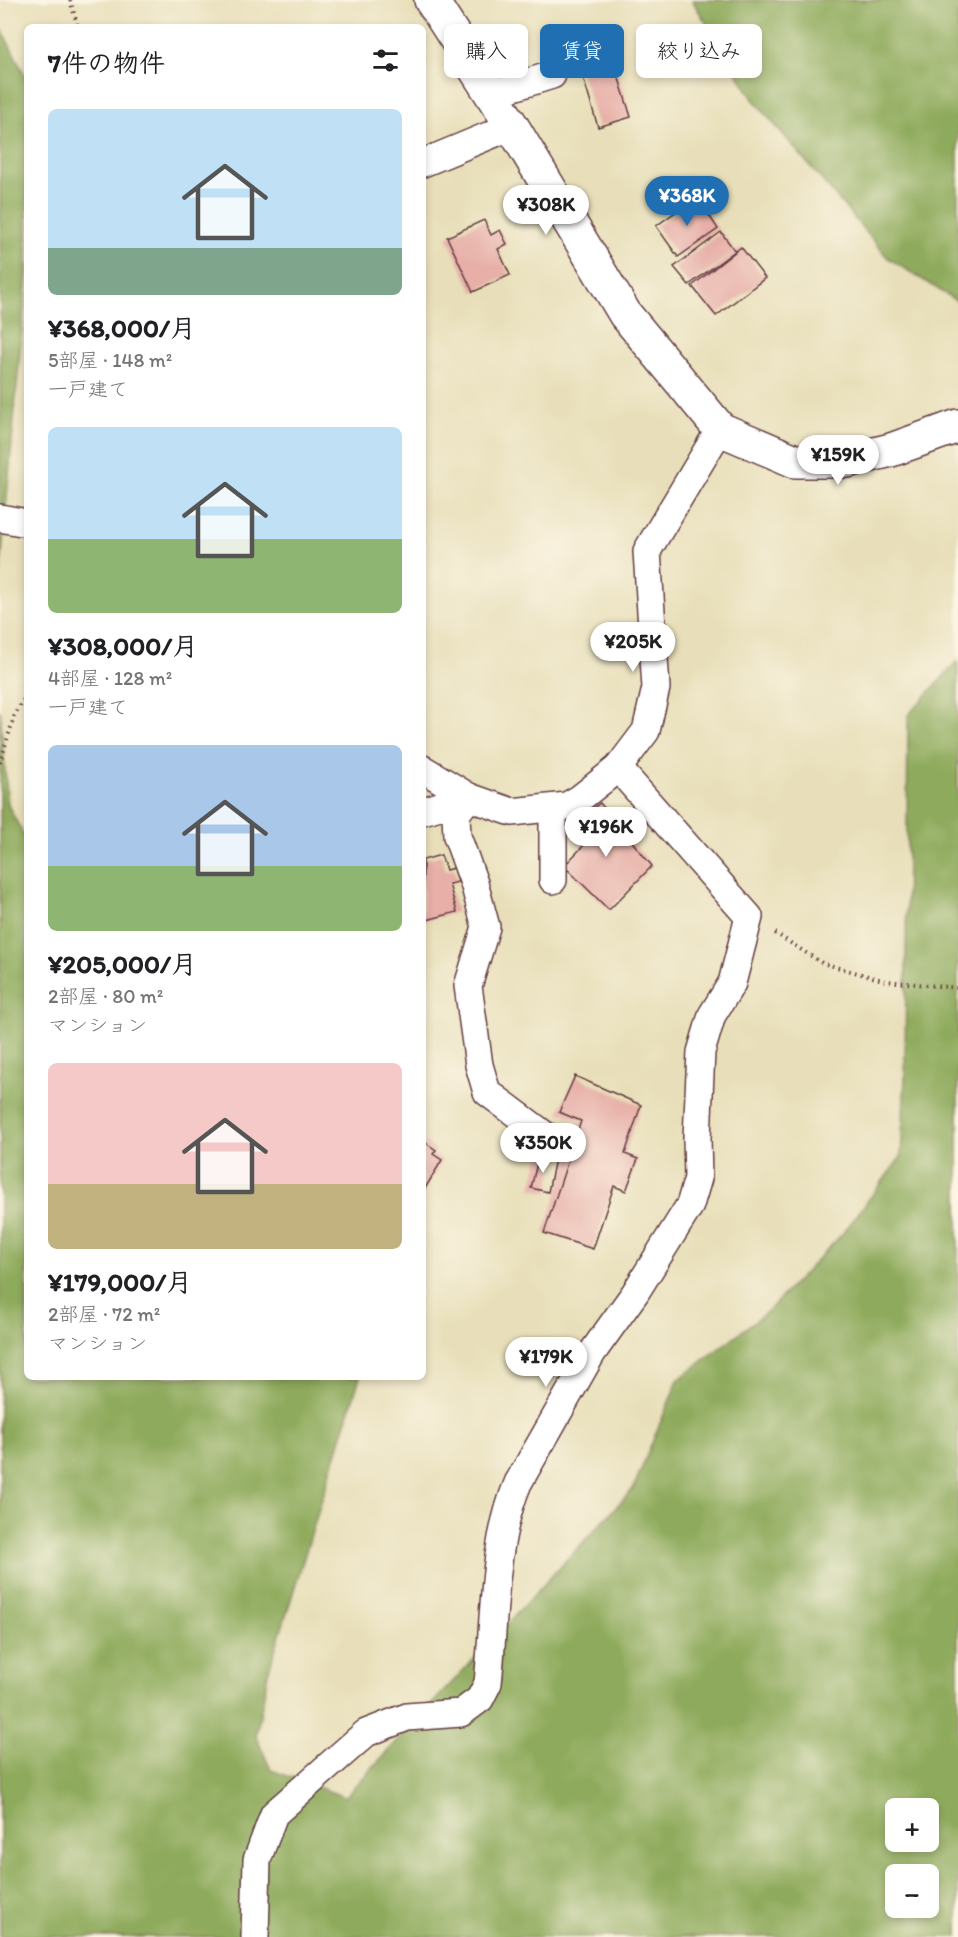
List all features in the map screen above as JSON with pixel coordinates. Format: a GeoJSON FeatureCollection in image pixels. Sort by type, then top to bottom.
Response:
{"type":"FeatureCollection","features":[{"type":"Feature","properties":{"kind":"street"},"geometry":{"type":"LineString","coordinates":[[431,0],[512,126],[625,314],[720,429],[795,460],[847,460],[891,450],[958,426]]}},
{"type":"Feature","properties":{"kind":"street"},"geometry":{"type":"LineString","coordinates":[[491,94],[542,78]]}},
{"type":"Feature","properties":{"kind":"street"},"geometry":{"type":"LineString","coordinates":[[426,162],[512,126]]}},
{"type":"Feature","properties":{"kind":"street"},"geometry":{"type":"LineString","coordinates":[[426,772],[469,797],[512,812],[567,806],[579,800],[618,768],[646,731],[656,688],[647,551],[720,429]]}},
{"type":"Feature","properties":{"kind":"street"},"geometry":{"type":"LineString","coordinates":[[0,518],[24,522]]}},
{"type":"Feature","properties":{"kind":"street"},"geometry":{"type":"LineString","coordinates":[[255,1937],[257,1860],[274,1814],[366,1733],[407,1717],[461,1713],[480,1699],[488,1683],[500,1540],[509,1505],[518,1483],[592,1353],[635,1293],[690,1205],[698,1178],[697,1138],[701,1052],[712,1015],[732,983],[749,917],[618,768]]}},
{"type":"Feature","properties":{"kind":"street"},"geometry":{"type":"LineString","coordinates":[[426,810],[469,797]]}},
{"type":"Feature","properties":{"kind":"street"},"geometry":{"type":"LineString","coordinates":[[469,797],[456,814],[457,836],[474,883],[486,927],[468,986],[479,1065],[487,1092],[546,1136]]}},
{"type":"Feature","properties":{"kind":"street"},"geometry":{"type":"LineString","coordinates":[[553,808],[553,880]]}},
{"type":"Feature","properties":{"kind":"path"},"geometry":{"type":"LineString","coordinates":[[70,0],[77,24]]}},
{"type":"Feature","properties":{"kind":"path"},"geometry":{"type":"LineString","coordinates":[[0,763],[14,717],[24,699]]}},
{"type":"Feature","properties":{"kind":"path"},"geometry":{"type":"LineString","coordinates":[[749,917],[822,963],[886,981],[958,988]]}},
{"type":"Feature","properties":{"kind":"green space"},"geometry":{"type":"Polygon","coordinates":[[[692,0],[958,0],[958,302],[888,258],[753,99],[740,78],[762,78],[762,24],[707,24],[692,0]]]}},
{"type":"Feature","properties":{"kind":"green space"},"geometry":{"type":"Polygon","coordinates":[[[0,26],[24,74],[24,307],[0,575],[0,26]]]}},
{"type":"Feature","properties":{"kind":"green space"},"geometry":{"type":"Polygon","coordinates":[[[958,661],[958,1937],[0,1937],[0,710],[8,805],[24,836],[24,1380],[359,1380],[268,1673],[256,1736],[271,1770],[345,1797],[633,1489],[678,1380],[769,1310],[844,1232],[901,1157],[905,1078],[908,715],[958,661]]]}},
{"type":"Feature","properties":{"kind":"building"},"geometry":{"type":"Polygon","coordinates":[[[583,78],[619,78],[631,117],[598,127],[583,78]]]}},
{"type":"Feature","properties":{"kind":"building"},"geometry":{"type":"Polygon","coordinates":[[[697,197],[718,229],[678,257],[656,226],[697,197]]]}},
{"type":"Feature","properties":{"kind":"building"},"geometry":{"type":"Polygon","coordinates":[[[484,220],[491,235],[500,230],[507,244],[498,249],[510,275],[473,292],[447,237],[484,220]]]}},
{"type":"Feature","properties":{"kind":"building"},"geometry":{"type":"Polygon","coordinates":[[[721,232],[735,251],[689,285],[674,267],[721,232]]]}},
{"type":"Feature","properties":{"kind":"building"},"geometry":{"type":"Polygon","coordinates":[[[741,247],[765,278],[716,316],[692,286],[741,247]]]}},
{"type":"Feature","properties":{"kind":"building"},"geometry":{"type":"Polygon","coordinates":[[[600,803],[652,866],[609,910],[564,866],[586,843],[571,826],[600,803]]]}},
{"type":"Feature","properties":{"kind":"building"},"geometry":{"type":"Polygon","coordinates":[[[441,855],[446,870],[454,868],[458,882],[449,884],[457,912],[426,920],[426,859],[441,855]]]}},
{"type":"Feature","properties":{"kind":"building"},"geometry":{"type":"Polygon","coordinates":[[[575,1076],[641,1105],[625,1154],[638,1159],[626,1191],[614,1186],[593,1249],[544,1233],[581,1121],[559,1112],[575,1076]]]}},
{"type":"Feature","properties":{"kind":"building"},"geometry":{"type":"Polygon","coordinates":[[[426,1143],[436,1150],[433,1154],[442,1160],[426,1187],[426,1143]]]}},
{"type":"Feature","properties":{"kind":"building"},"geometry":{"type":"Polygon","coordinates":[[[539,1155],[555,1159],[548,1192],[531,1188],[539,1155]]]}}]}
